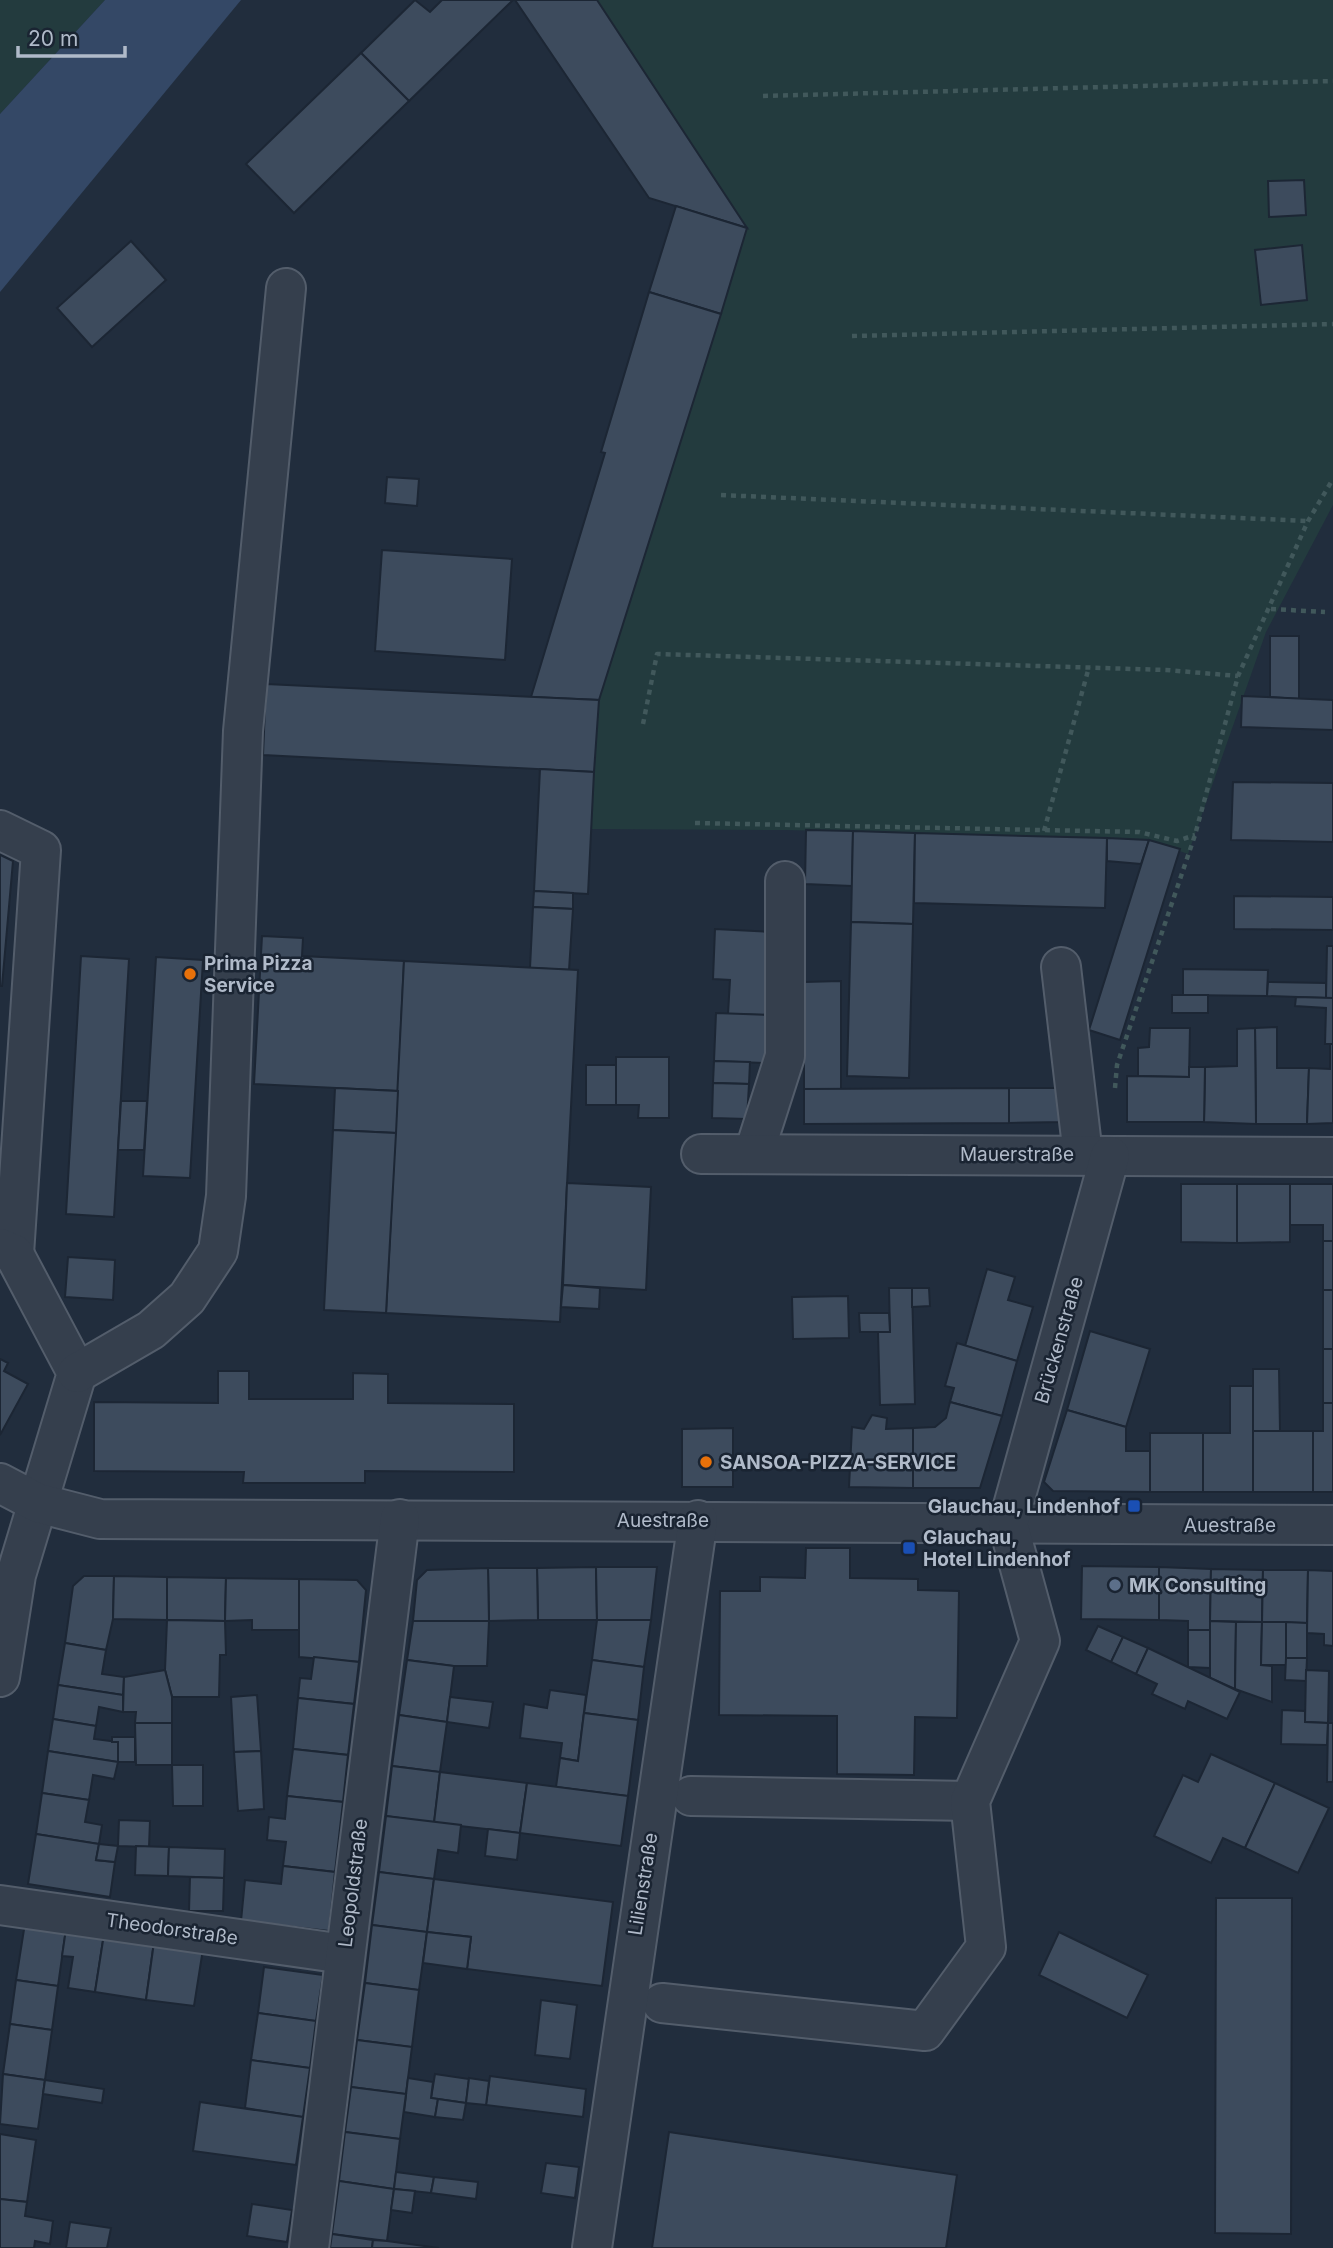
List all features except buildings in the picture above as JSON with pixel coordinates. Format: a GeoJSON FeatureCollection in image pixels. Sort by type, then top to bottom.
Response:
{"type":"FeatureCollection","features":[{"type":"Feature","properties":{"kind":"street"},"geometry":{"type":"LineString","coordinates":[[0,1677],[16,1575],[76,1373],[151,1330],[187,1298],[218,1251],[226,1196],[243,731],[286,288]]}},
{"type":"Feature","properties":{"kind":"street"},"geometry":{"type":"LineString","coordinates":[[0,830],[41,850],[7,1251],[76,1373]]}},
{"type":"Feature","properties":{"kind":"street"},"geometry":{"type":"LineString","coordinates":[[754,1153],[785,1056],[785,881]]}},
{"type":"Feature","properties":{"kind":"street"},"geometry":{"type":"LineString","coordinates":[[1061,967],[1096,1155]]}},
{"type":"Feature","properties":{"kind":"street","name":"Mauerstraße"},"geometry":{"type":"LineString","coordinates":[[701,1154],[1333,1157]]}},
{"type":"Feature","properties":{"kind":"street","name":"Brückenstraße"},"geometry":{"type":"LineString","coordinates":[[1008,1524],[1096,1155]]}},
{"type":"Feature","properties":{"kind":"street","name":"Auestraße"},"geometry":{"type":"LineString","coordinates":[[0,1483],[38,1503],[100,1519],[1333,1525]]}},
{"type":"Feature","properties":{"kind":"street","name":"Leopoldstraße"},"geometry":{"type":"LineString","coordinates":[[309,2248],[400,1519]]}},
{"type":"Feature","properties":{"kind":"street","name":"Lilienstraße"},"geometry":{"type":"LineString","coordinates":[[592,2248],[698,1520]]}},
{"type":"Feature","properties":{"kind":"street"},"geometry":{"type":"LineString","coordinates":[[662,2003],[925,2031],[986,1947],[971,1801],[1040,1641],[1008,1524]]}},
{"type":"Feature","properties":{"kind":"street"},"geometry":{"type":"LineString","coordinates":[[691,1796],[971,1801]]}},
{"type":"Feature","properties":{"kind":"street","name":"Theodorstraße"},"geometry":{"type":"LineString","coordinates":[[0,1905],[344,1954]]}},
{"type":"Feature","properties":{"kind":"path"},"geometry":{"type":"LineString","coordinates":[[763,96],[1333,81]]}},
{"type":"Feature","properties":{"kind":"path"},"geometry":{"type":"LineString","coordinates":[[852,336],[1333,324]]}},
{"type":"Feature","properties":{"kind":"path"},"geometry":{"type":"LineString","coordinates":[[1115,1100],[1117,1065],[1195,835],[1238,676],[1271,609],[1308,521],[1333,479]]}},
{"type":"Feature","properties":{"kind":"path"},"geometry":{"type":"LineString","coordinates":[[722,495],[1308,521]]}},
{"type":"Feature","properties":{"kind":"path"},"geometry":{"type":"LineString","coordinates":[[1271,609],[1325,611]]}},
{"type":"Feature","properties":{"kind":"path"},"geometry":{"type":"LineString","coordinates":[[643,724],[657,654],[1089,667],[1238,676]]}},
{"type":"Feature","properties":{"kind":"path"},"geometry":{"type":"LineString","coordinates":[[1044,831],[1089,667]]}},
{"type":"Feature","properties":{"kind":"path"},"geometry":{"type":"LineString","coordinates":[[695,823],[1139,832],[1177,841],[1195,835]]}},
{"type":"Feature","properties":{"kind":"green space"},"geometry":{"type":"Polygon","coordinates":[[[0,0],[105,0],[0,114],[0,0]]]}},
{"type":"Feature","properties":{"kind":"green space"},"geometry":{"type":"Polygon","coordinates":[[[597,0],[1333,0],[1333,505],[1266,632],[1188,854],[1149,840],[1107,838],[785,830],[591,829],[599,700],[721,314],[597,0]]]}},
{"type":"Feature","properties":{"kind":"water"},"geometry":{"type":"Polygon","coordinates":[[[105,0],[241,0],[0,292],[0,114],[105,0]]]}},
{"type":"Feature","properties":{"kind":"place","name":"Prima Pizza Service"},"geometry":{"type":"Point","coordinates":[190,974]}},
{"type":"Feature","properties":{"kind":"place","name":"SANSOA-PIZZA-SERVICE"},"geometry":{"type":"Point","coordinates":[706,1462]}},
{"type":"Feature","properties":{"kind":"place","name":"Glauchau, Lindenhof"},"geometry":{"type":"Point","coordinates":[1134,1506]}},
{"type":"Feature","properties":{"kind":"place","name":"Glauchau, Hotel Lindenhof"},"geometry":{"type":"Point","coordinates":[909,1548]}},
{"type":"Feature","properties":{"kind":"place","name":"MK Consulting"},"geometry":{"type":"Point","coordinates":[1115,1585]}}]}
